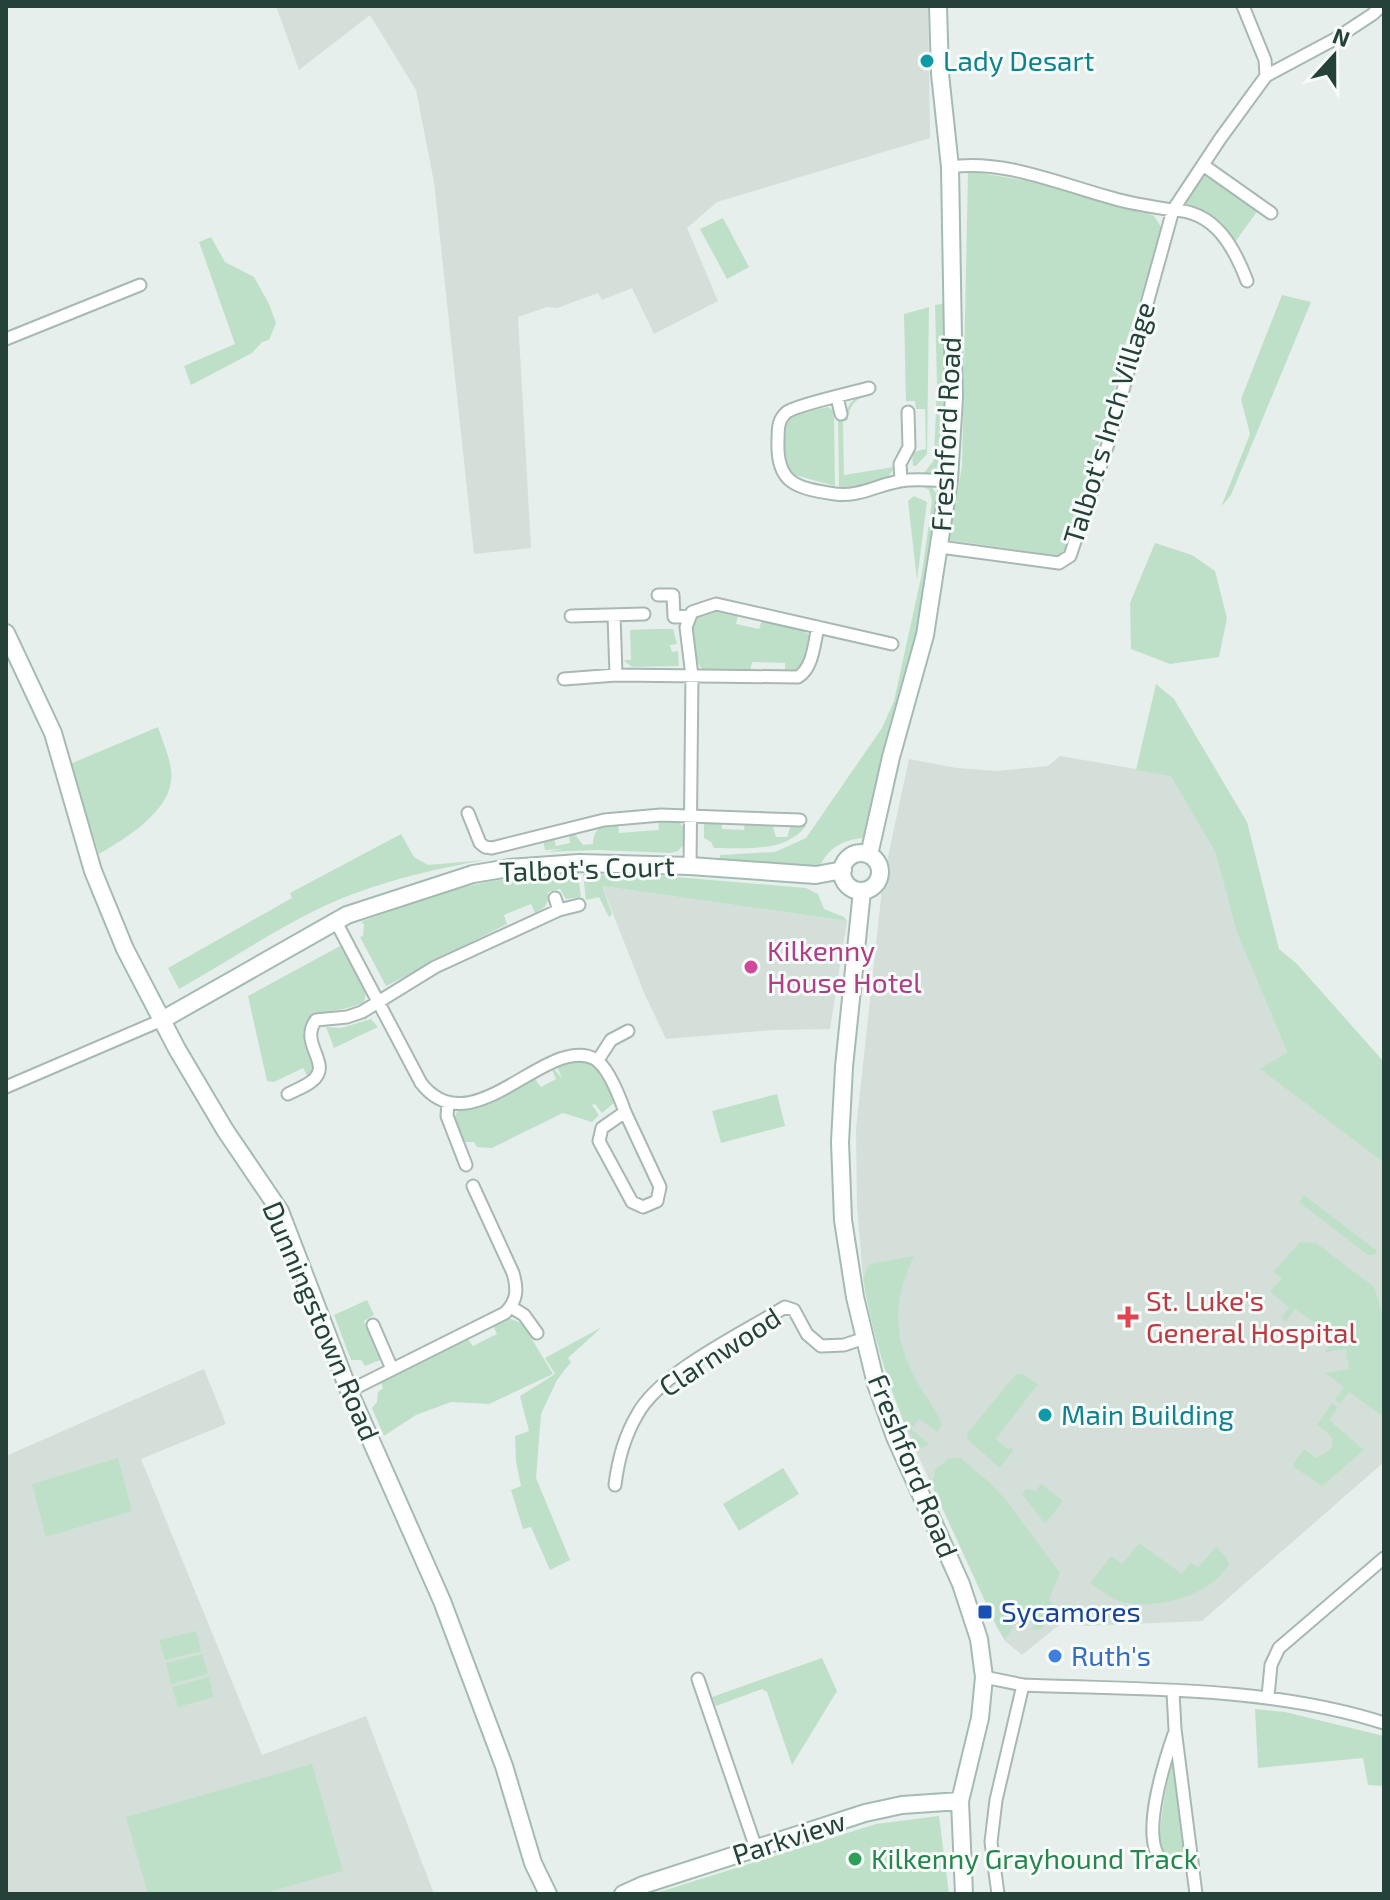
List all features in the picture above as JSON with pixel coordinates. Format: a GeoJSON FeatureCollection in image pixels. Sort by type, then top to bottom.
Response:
{"type":"FeatureCollection","features":[{"type":"Feature","properties":{"kind":"street","name":"Freshford Road"},"geometry":{"type":"LineString","coordinates":[[938,6],[940,74],[950,167],[954,397],[949,480],[925,635],[891,757],[869,855],[878,864],[879,877],[871,888],[862,891],[848,1022],[840,1142],[846,1245],[876,1384],[895,1437],[961,1584],[979,1639],[984,1677],[980,1718],[960,1801],[964,1894]]}},
{"type":"Feature","properties":{"kind":"street","name":"Talbot's Inch Village"},"geometry":{"type":"LineString","coordinates":[[940,547],[1059,563],[1070,556],[1108,444],[1173,210],[1266,76],[1335,39],[1381,6]]}},
{"type":"Feature","properties":{"kind":"street"},"geometry":{"type":"LineString","coordinates":[[1244,7],[1265,60],[1266,76]]}},
{"type":"Feature","properties":{"kind":"street"},"geometry":{"type":"LineString","coordinates":[[950,167],[973,163],[1038,177],[1115,199],[1195,214],[1212,224],[1233,247],[1247,281]]}},
{"type":"Feature","properties":{"kind":"street"},"geometry":{"type":"LineString","coordinates":[[1203,165],[1271,213]]}},
{"type":"Feature","properties":{"kind":"street"},"geometry":{"type":"LineString","coordinates":[[6,339],[140,285]]}},
{"type":"Feature","properties":{"kind":"street"},"geometry":{"type":"LineString","coordinates":[[869,388],[795,408],[783,416],[778,428],[777,459],[781,472],[791,481],[835,494],[866,492],[901,481],[949,480]]}},
{"type":"Feature","properties":{"kind":"street"},"geometry":{"type":"LineString","coordinates":[[837,397],[841,414]]}},
{"type":"Feature","properties":{"kind":"street"},"geometry":{"type":"LineString","coordinates":[[901,481],[900,464],[909,447],[908,412]]}},
{"type":"Feature","properties":{"kind":"street"},"geometry":{"type":"LineString","coordinates":[[658,595],[673,595],[674,617],[690,616]]}},
{"type":"Feature","properties":{"kind":"street"},"geometry":{"type":"LineString","coordinates":[[690,866],[692,676],[686,627],[690,616],[697,609],[716,604],[892,644]]}},
{"type":"Feature","properties":{"kind":"street"},"geometry":{"type":"LineString","coordinates":[[571,616],[644,614]]}},
{"type":"Feature","properties":{"kind":"street"},"geometry":{"type":"LineString","coordinates":[[614,615],[616,675]]}},
{"type":"Feature","properties":{"kind":"street"},"geometry":{"type":"LineString","coordinates":[[564,679],[616,675],[798,677],[806,672],[818,627]]}},
{"type":"Feature","properties":{"kind":"street","name":"Dunningstown Road"},"geometry":{"type":"LineString","coordinates":[[6,633],[53,733],[93,871],[125,949],[225,1130],[280,1211],[349,1391],[442,1601],[504,1766],[533,1863],[548,1894]]}},
{"type":"Feature","properties":{"kind":"street"},"geometry":{"type":"LineString","coordinates":[[468,813],[480,843],[492,848],[604,820],[692,816],[800,820]]}},
{"type":"Feature","properties":{"kind":"street"},"geometry":{"type":"LineString","coordinates":[[862,891],[847,883],[843,870],[845,862],[852,856],[860,853],[869,855]]}},
{"type":"Feature","properties":{"kind":"street","name":"Talbot's Court"},"geometry":{"type":"LineString","coordinates":[[162,1020],[335,920],[420,889],[473,874],[579,863],[690,866],[816,875],[843,870]]}},
{"type":"Feature","properties":{"kind":"street","name":"Talbot's Court"},"geometry":{"type":"LineString","coordinates":[[288,1094],[313,1081],[318,1073],[318,1059],[309,1034],[316,1020],[347,1017],[557,904],[579,905]]}},
{"type":"Feature","properties":{"kind":"street"},"geometry":{"type":"LineString","coordinates":[[335,920],[428,1092],[448,1102],[468,1103],[561,1059],[586,1056],[598,1060],[619,1093],[660,1187],[657,1201],[643,1207],[632,1202],[599,1141],[602,1128],[625,1112]]}},
{"type":"Feature","properties":{"kind":"street"},"geometry":{"type":"LineString","coordinates":[[6,1087],[162,1020]]}},
{"type":"Feature","properties":{"kind":"street"},"geometry":{"type":"LineString","coordinates":[[598,1060],[611,1040],[628,1031]]}},
{"type":"Feature","properties":{"kind":"street"},"geometry":{"type":"LineString","coordinates":[[448,1102],[447,1116],[467,1157]]}},
{"type":"Feature","properties":{"kind":"street"},"geometry":{"type":"LineString","coordinates":[[349,1391],[505,1313],[511,1307],[517,1287],[513,1273],[473,1186]]}},
{"type":"Feature","properties":{"kind":"street"},"geometry":{"type":"LineString","coordinates":[[511,1307],[524,1315],[537,1333]]}},
{"type":"Feature","properties":{"kind":"street","name":"Clarnwood"},"geometry":{"type":"LineString","coordinates":[[615,1485],[619,1456],[631,1427],[657,1390],[681,1371],[785,1307],[794,1310],[813,1342],[821,1346],[844,1345],[865,1338]]}},
{"type":"Feature","properties":{"kind":"street"},"geometry":{"type":"LineString","coordinates":[[373,1325],[392,1369]]}},
{"type":"Feature","properties":{"kind":"street"},"geometry":{"type":"LineString","coordinates":[[1268,1696],[1271,1665],[1279,1648],[1384,1558]]}},
{"type":"Feature","properties":{"kind":"street"},"geometry":{"type":"LineString","coordinates":[[984,1677],[1023,1685],[1268,1696],[1352,1712],[1384,1723]]}},
{"type":"Feature","properties":{"kind":"street"},"geometry":{"type":"LineString","coordinates":[[698,1679],[756,1848]]}},
{"type":"Feature","properties":{"kind":"street"},"geometry":{"type":"LineString","coordinates":[[998,1894],[991,1842],[996,1800],[1023,1685]]}},
{"type":"Feature","properties":{"kind":"street"},"geometry":{"type":"LineString","coordinates":[[1173,1692],[1196,1894]]}},
{"type":"Feature","properties":{"kind":"street"},"geometry":{"type":"LineString","coordinates":[[1175,1729],[1157,1794],[1153,1825],[1155,1852],[1165,1863],[1192,1861]]}},
{"type":"Feature","properties":{"kind":"street","name":"Parkview"},"geometry":{"type":"LineString","coordinates":[[623,1894],[865,1813],[902,1805],[960,1801]]}},
{"type":"Feature","properties":{"kind":"shaded area"},"geometry":{"type":"Polygon","coordinates":[[[276,6],[928,6],[930,138],[717,202],[687,228],[718,301],[654,334],[632,288],[602,300],[598,293],[557,308],[547,307],[518,317],[531,548],[474,554],[434,182],[416,90],[370,15],[299,70],[276,6]]]}},
{"type":"Feature","properties":{"kind":"shaded area","name":"St. Luke's General Hospital"},"geometry":{"type":"Polygon","coordinates":[[[1060,756],[1171,775],[1215,852],[1237,933],[1287,1052],[1261,1069],[1384,1163],[1384,1462],[1202,1621],[1082,1626],[1082,1620],[1065,1620],[1022,1655],[1005,1641],[997,1628],[905,1427],[881,1354],[863,1280],[857,1205],[856,1129],[883,880],[909,759],[996,771],[1048,766],[1060,756]]]}},
{"type":"Feature","properties":{"kind":"shaded area"},"geometry":{"type":"Polygon","coordinates":[[[602,886],[847,921],[830,1029],[774,1030],[666,1039],[602,886]]]}},
{"type":"Feature","properties":{"kind":"shaded area"},"geometry":{"type":"Polygon","coordinates":[[[204,1369],[226,1424],[141,1459],[262,1755],[366,1716],[434,1894],[6,1894],[6,1456],[204,1369]]]}},
{"type":"Feature","properties":{"kind":"green space"},"geometry":{"type":"Polygon","coordinates":[[[968,171],[1058,186],[1140,209],[1154,216],[1163,230],[1124,348],[1126,356],[1121,361],[1114,391],[1118,393],[1105,439],[1100,440],[1097,448],[1101,453],[1094,465],[1096,468],[1070,543],[1061,556],[948,540],[962,467],[968,171]]]}},
{"type":"Feature","properties":{"kind":"green space"},"geometry":{"type":"Polygon","coordinates":[[[1204,172],[1259,209],[1235,242],[1214,219],[1184,207],[1204,172]]]}},
{"type":"Feature","properties":{"kind":"green space"},"geometry":{"type":"Polygon","coordinates":[[[723,218],[749,267],[727,279],[700,229],[723,218]]]}},
{"type":"Feature","properties":{"kind":"green space"},"geometry":{"type":"Polygon","coordinates":[[[211,237],[225,262],[254,277],[276,323],[269,340],[262,342],[252,353],[191,385],[184,366],[235,344],[199,242],[211,237]]]}},
{"type":"Feature","properties":{"kind":"green space"},"geometry":{"type":"Polygon","coordinates":[[[1282,295],[1311,302],[1231,495],[1221,507],[1250,434],[1241,399],[1282,295]]]}},
{"type":"Feature","properties":{"kind":"green space"},"geometry":{"type":"Polygon","coordinates":[[[946,303],[945,443],[936,472],[924,473],[934,460],[937,384],[935,305],[946,303]]]}},
{"type":"Feature","properties":{"kind":"green space"},"geometry":{"type":"Polygon","coordinates":[[[929,307],[927,454],[913,466],[912,452],[926,449],[925,409],[916,409],[915,401],[906,401],[904,314],[929,307]]]}},
{"type":"Feature","properties":{"kind":"green space"},"geometry":{"type":"Polygon","coordinates":[[[871,391],[871,394],[855,402],[848,420],[843,422],[844,475],[894,467],[885,479],[878,482],[839,487],[838,417],[846,417],[848,407],[854,400],[871,391]]]}},
{"type":"Feature","properties":{"kind":"green space"},"geometry":{"type":"Polygon","coordinates":[[[828,407],[833,410],[834,417],[835,486],[791,474],[784,456],[785,432],[791,418],[802,412],[828,407]]]}},
{"type":"Feature","properties":{"kind":"green space"},"geometry":{"type":"Polygon","coordinates":[[[922,486],[932,487],[938,496],[925,590],[906,683],[865,838],[836,846],[818,870],[720,861],[720,855],[775,852],[806,838],[882,728],[894,701],[922,573],[932,500],[929,490],[922,486]]]}},
{"type":"Feature","properties":{"kind":"green space"},"geometry":{"type":"Polygon","coordinates":[[[914,496],[927,502],[917,580],[908,501],[914,496]]]}},
{"type":"Feature","properties":{"kind":"green space"},"geometry":{"type":"Polygon","coordinates":[[[1155,543],[1192,555],[1215,571],[1227,618],[1219,657],[1170,664],[1131,649],[1130,603],[1155,543]]]}},
{"type":"Feature","properties":{"kind":"green space"},"geometry":{"type":"Polygon","coordinates":[[[717,611],[738,614],[736,624],[759,629],[762,620],[809,635],[807,654],[799,671],[785,672],[785,663],[752,662],[750,673],[703,670],[693,644],[694,622],[697,616],[717,611]]]}},
{"type":"Feature","properties":{"kind":"green space"},"geometry":{"type":"Polygon","coordinates":[[[673,629],[677,644],[670,645],[672,652],[678,651],[679,666],[632,667],[623,660],[631,660],[630,630],[673,629]]]}},
{"type":"Feature","properties":{"kind":"green space"},"geometry":{"type":"Polygon","coordinates":[[[1156,684],[1174,699],[1247,822],[1279,949],[1297,964],[1384,1062],[1384,1163],[1260,1069],[1287,1052],[1237,933],[1215,852],[1171,776],[1136,770],[1156,684]]]}},
{"type":"Feature","properties":{"kind":"green space"},"geometry":{"type":"Polygon","coordinates":[[[158,727],[171,769],[171,783],[166,796],[148,820],[99,854],[70,764],[158,727]]]}},
{"type":"Feature","properties":{"kind":"green space"},"geometry":{"type":"Polygon","coordinates":[[[721,819],[722,829],[744,830],[745,821],[772,824],[776,837],[787,837],[791,825],[801,823],[806,826],[797,835],[776,845],[714,848],[704,838],[704,820],[721,819]]]}},
{"type":"Feature","properties":{"kind":"green space"},"geometry":{"type":"Polygon","coordinates":[[[658,820],[676,820],[685,828],[686,842],[678,851],[545,850],[543,840],[554,838],[556,846],[570,843],[569,834],[574,833],[583,845],[593,844],[597,830],[603,826],[618,824],[619,833],[659,830],[658,820]]]}},
{"type":"Feature","properties":{"kind":"green space"},"geometry":{"type":"Polygon","coordinates":[[[401,834],[414,857],[428,865],[485,860],[402,878],[330,903],[179,989],[168,968],[292,898],[290,893],[401,834]]]}},
{"type":"Feature","properties":{"kind":"green space"},"geometry":{"type":"Polygon","coordinates":[[[578,874],[581,897],[566,899],[560,889],[548,892],[546,905],[539,911],[535,913],[531,904],[504,915],[507,924],[386,986],[360,937],[363,936],[363,921],[448,892],[502,880],[578,874]]]}},
{"type":"Feature","properties":{"kind":"green space"},"geometry":{"type":"Polygon","coordinates":[[[583,874],[652,875],[806,888],[818,894],[824,909],[847,921],[602,886],[612,914],[609,917],[599,897],[586,900],[583,874]]]}},
{"type":"Feature","properties":{"kind":"green space"},"geometry":{"type":"Polygon","coordinates":[[[342,945],[366,992],[364,1002],[320,1014],[307,1023],[304,1036],[314,1067],[308,1077],[303,1068],[274,1082],[267,1081],[248,996],[342,945]]]}},
{"type":"Feature","properties":{"kind":"green space"},"geometry":{"type":"Polygon","coordinates":[[[371,1019],[378,1027],[334,1048],[326,1027],[341,1028],[371,1019]]]}},
{"type":"Feature","properties":{"kind":"green space"},"geometry":{"type":"Polygon","coordinates":[[[583,1060],[599,1068],[615,1102],[602,1113],[595,1104],[592,1105],[599,1115],[592,1122],[563,1113],[492,1148],[463,1142],[454,1118],[458,1110],[470,1109],[535,1079],[541,1087],[556,1079],[552,1070],[562,1078],[557,1067],[583,1060]]]}},
{"type":"Feature","properties":{"kind":"green space"},"geometry":{"type":"Polygon","coordinates":[[[777,1094],[785,1126],[721,1143],[712,1111],[777,1094]]]}},
{"type":"Feature","properties":{"kind":"green space"},"geometry":{"type":"Polygon","coordinates":[[[1304,1195],[1377,1251],[1374,1255],[1368,1255],[1299,1202],[1304,1195]]]}},
{"type":"Feature","properties":{"kind":"green space"},"geometry":{"type":"Polygon","coordinates":[[[1300,1242],[1316,1243],[1374,1287],[1384,1319],[1384,1417],[1349,1392],[1340,1404],[1335,1400],[1344,1387],[1325,1373],[1349,1369],[1346,1349],[1325,1352],[1335,1337],[1295,1309],[1286,1322],[1281,1318],[1289,1307],[1270,1292],[1282,1278],[1273,1272],[1300,1242]]]}},
{"type":"Feature","properties":{"kind":"green space"},"geometry":{"type":"Polygon","coordinates":[[[914,1256],[901,1290],[900,1337],[911,1370],[942,1425],[937,1432],[919,1419],[911,1429],[929,1444],[922,1448],[904,1421],[895,1397],[877,1343],[864,1282],[870,1264],[914,1256]]]}},
{"type":"Feature","properties":{"kind":"green space"},"geometry":{"type":"Polygon","coordinates":[[[367,1300],[374,1315],[364,1321],[380,1360],[365,1366],[361,1360],[351,1360],[334,1315],[367,1300]]]}},
{"type":"Feature","properties":{"kind":"green space"},"geometry":{"type":"Polygon","coordinates":[[[508,1318],[522,1323],[553,1374],[489,1404],[451,1402],[416,1415],[384,1436],[372,1408],[377,1402],[378,1392],[383,1388],[381,1382],[467,1338],[473,1346],[497,1334],[493,1326],[508,1318]]]}},
{"type":"Feature","properties":{"kind":"green space"},"geometry":{"type":"Polygon","coordinates":[[[602,1327],[568,1358],[571,1362],[557,1380],[541,1414],[536,1478],[570,1560],[550,1570],[531,1527],[523,1529],[511,1490],[521,1486],[515,1436],[529,1431],[520,1396],[555,1374],[545,1358],[602,1327]]]}},
{"type":"Feature","properties":{"kind":"green space"},"geometry":{"type":"Polygon","coordinates":[[[1016,1374],[1022,1374],[1038,1384],[996,1439],[1009,1450],[1012,1447],[1013,1451],[1000,1468],[967,1439],[968,1432],[1016,1374]]]}},
{"type":"Feature","properties":{"kind":"green space"},"geometry":{"type":"Polygon","coordinates":[[[1332,1403],[1338,1407],[1329,1420],[1364,1450],[1322,1486],[1293,1464],[1304,1449],[1316,1458],[1330,1450],[1331,1438],[1317,1425],[1332,1403]]]}},
{"type":"Feature","properties":{"kind":"green space"},"geometry":{"type":"Polygon","coordinates":[[[118,1458],[132,1511],[46,1537],[32,1484],[118,1458]]]}},
{"type":"Feature","properties":{"kind":"green space"},"geometry":{"type":"Polygon","coordinates":[[[949,1458],[961,1458],[991,1484],[1060,1573],[1049,1599],[1057,1610],[1041,1629],[1031,1630],[1035,1624],[1021,1614],[1005,1640],[998,1628],[932,1485],[935,1470],[949,1458]]]}},
{"type":"Feature","properties":{"kind":"green space"},"geometry":{"type":"Polygon","coordinates":[[[783,1468],[799,1494],[739,1531],[723,1504],[783,1468]]]}},
{"type":"Feature","properties":{"kind":"green space"},"geometry":{"type":"Polygon","coordinates":[[[1041,1484],[1063,1501],[1045,1524],[1022,1494],[1026,1489],[1036,1491],[1041,1484]]]}},
{"type":"Feature","properties":{"kind":"green space"},"geometry":{"type":"Polygon","coordinates":[[[1139,1543],[1182,1574],[1190,1563],[1198,1567],[1216,1547],[1229,1564],[1210,1585],[1166,1602],[1122,1602],[1090,1583],[1111,1556],[1122,1564],[1139,1543]]]}},
{"type":"Feature","properties":{"kind":"green space"},"geometry":{"type":"Polygon","coordinates":[[[196,1631],[201,1651],[165,1660],[159,1640],[196,1631]]]}},
{"type":"Feature","properties":{"kind":"green space"},"geometry":{"type":"Polygon","coordinates":[[[202,1654],[208,1674],[171,1684],[166,1663],[202,1654]]]}},
{"type":"Feature","properties":{"kind":"green space"},"geometry":{"type":"Polygon","coordinates":[[[822,1658],[837,1691],[792,1765],[767,1692],[762,1689],[716,1706],[712,1697],[822,1658]]]}},
{"type":"Feature","properties":{"kind":"green space"},"geometry":{"type":"Polygon","coordinates":[[[209,1677],[214,1697],[178,1707],[172,1687],[209,1677]]]}},
{"type":"Feature","properties":{"kind":"green space"},"geometry":{"type":"Polygon","coordinates":[[[1255,1709],[1285,1712],[1384,1736],[1384,1786],[1368,1785],[1363,1758],[1258,1768],[1255,1709]]]}},
{"type":"Feature","properties":{"kind":"green space"},"geometry":{"type":"Polygon","coordinates":[[[1174,1758],[1186,1848],[1179,1855],[1168,1856],[1159,1850],[1164,1803],[1174,1758]]]}},
{"type":"Feature","properties":{"kind":"green space"},"geometry":{"type":"Polygon","coordinates":[[[312,1764],[343,1871],[261,1894],[148,1894],[126,1817],[312,1764]]]}},
{"type":"Feature","properties":{"kind":"green space","name":"Kilkenny Grayhound Track"},"geometry":{"type":"Polygon","coordinates":[[[939,1816],[949,1894],[653,1894],[876,1824],[939,1816]]]}},
{"type":"Feature","properties":{"kind":"place","name":"Lady Desart"},"geometry":{"type":"Point","coordinates":[927,61]}},
{"type":"Feature","properties":{"kind":"place","name":"Kilkenny House Hotel"},"geometry":{"type":"Point","coordinates":[751,967]}},
{"type":"Feature","properties":{"kind":"place","name":"St. Luke's General Hospital"},"geometry":{"type":"Point","coordinates":[1128,1317]}},
{"type":"Feature","properties":{"kind":"place","name":"Main Building"},"geometry":{"type":"Point","coordinates":[1045,1415]}},
{"type":"Feature","properties":{"kind":"place","name":"Sycamores"},"geometry":{"type":"Point","coordinates":[985,1612]}},
{"type":"Feature","properties":{"kind":"place","name":"Ruth's"},"geometry":{"type":"Point","coordinates":[1055,1656]}},
{"type":"Feature","properties":{"kind":"place","name":"Kilkenny Grayhound Track"},"geometry":{"type":"Point","coordinates":[855,1859]}}]}
